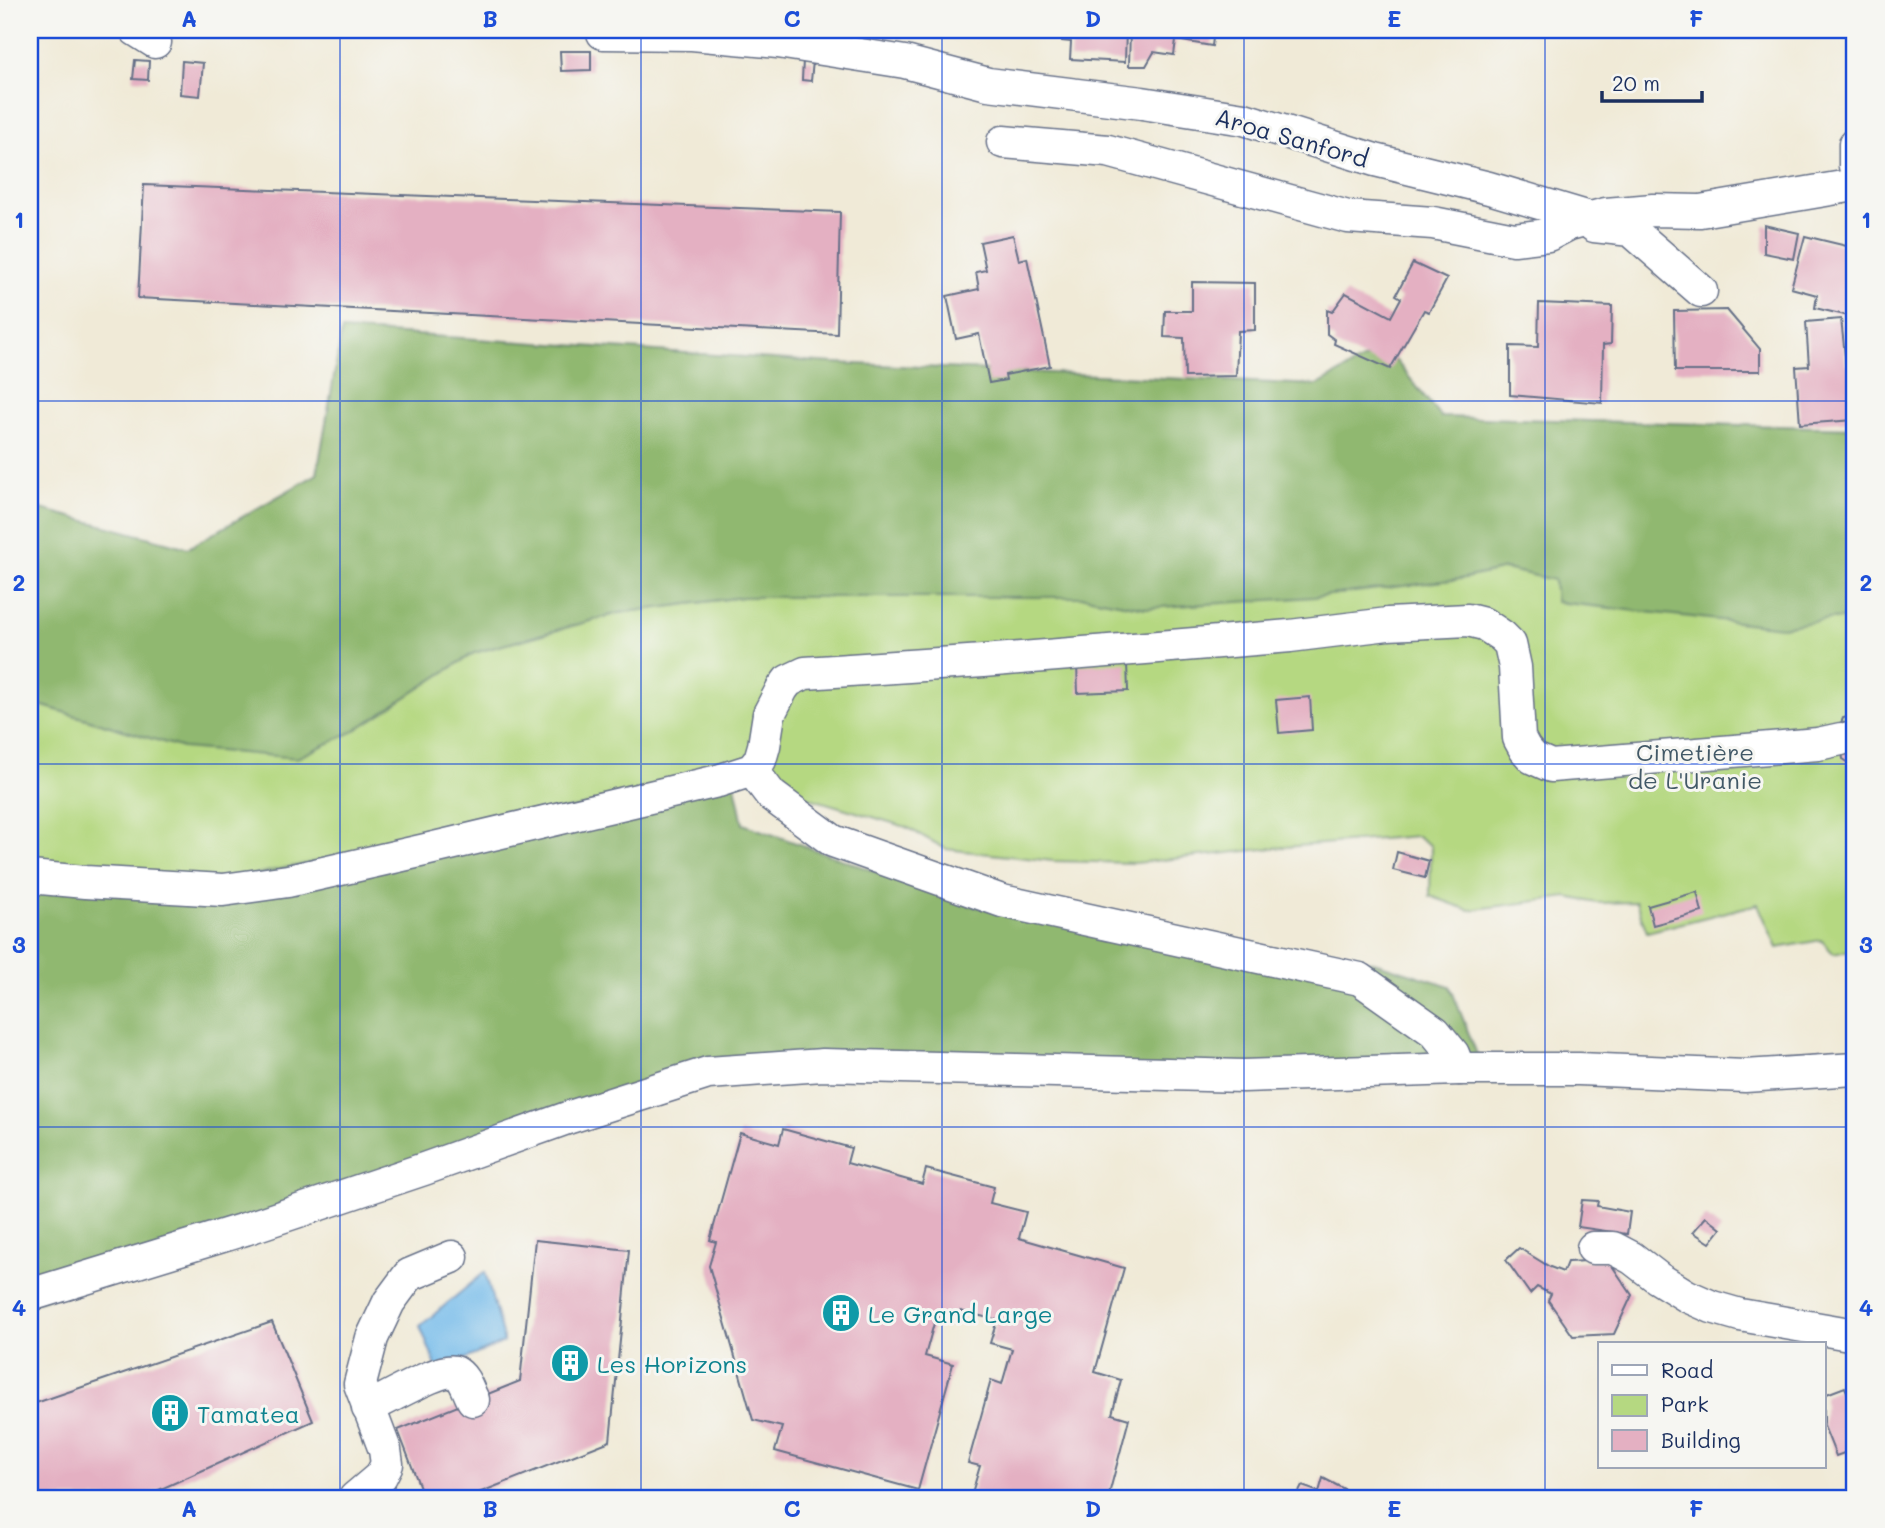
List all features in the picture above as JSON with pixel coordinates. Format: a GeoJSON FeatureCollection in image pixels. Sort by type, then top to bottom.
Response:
{"type":"FeatureCollection","features":[{"type":"Feature","properties":{"kind":"street","name":"Aroa Sanford"},"geometry":{"type":"LineString","coordinates":[[603,33],[692,34],[778,42],[905,62],[988,84],[1244,119],[1375,160],[1489,188],[1579,221],[1631,230],[1701,291]]}},
{"type":"Feature","properties":{"kind":"street"},"geometry":{"type":"LineString","coordinates":[[1003,142],[1108,151],[1348,216],[1433,223],[1514,239],[1548,235],[1579,221],[1606,214],[1653,210],[1700,211],[1855,185]]}},
{"type":"Feature","properties":{"kind":"street"},"geometry":{"type":"LineString","coordinates":[[1855,145],[1855,166]]}},
{"type":"Feature","properties":{"kind":"street"},"geometry":{"type":"LineString","coordinates":[[30,877],[223,890],[288,881],[718,781],[752,769],[760,760],[769,714],[788,681],[805,673],[1197,644],[1388,624],[1468,621],[1484,624],[1502,636],[1510,644],[1515,667],[1519,738],[1533,758],[1551,766],[1818,744],[1841,739]]}},
{"type":"Feature","properties":{"kind":"street"},"geometry":{"type":"LineString","coordinates":[[752,769],[771,795],[833,841],[990,897],[1360,979],[1435,1032],[1453,1054],[1459,1069]]}},
{"type":"Feature","properties":{"kind":"street"},"geometry":{"type":"LineString","coordinates":[[30,1295],[245,1229],[570,1117],[708,1073],[823,1065],[1243,1076],[1459,1069],[1579,1069],[1745,1076],[1855,1069]]}},
{"type":"Feature","properties":{"kind":"street"},"geometry":{"type":"LineString","coordinates":[[1593,1248],[1613,1248],[1688,1296],[1712,1307],[1762,1319],[1855,1335]]}},
{"type":"Feature","properties":{"kind":"street"},"geometry":{"type":"LineString","coordinates":[[355,1498],[380,1476],[387,1464],[385,1450],[360,1384],[372,1338],[389,1302],[409,1275],[452,1257]]}},
{"type":"Feature","properties":{"kind":"street"},"geometry":{"type":"LineString","coordinates":[[368,1408],[448,1370],[456,1372],[463,1380],[473,1400]]}},
{"type":"Feature","properties":{"kind":"green space"},"geometry":{"type":"Polygon","coordinates":[[[342,330],[834,363],[1318,385],[1385,347],[1441,417],[1855,428],[1855,618],[1782,627],[1556,602],[1554,580],[1505,569],[1460,579],[1314,597],[1146,608],[1086,597],[743,597],[619,613],[474,653],[352,732],[297,758],[183,748],[30,702],[30,506],[188,548],[317,474],[342,330]]]}},
{"type":"Feature","properties":{"kind":"green space","name":"Cimetière de L'Uranie"},"geometry":{"type":"Polygon","coordinates":[[[1505,569],[1554,580],[1556,601],[1830,619],[1855,618],[1855,949],[1834,954],[1821,940],[1777,948],[1758,904],[1647,932],[1636,902],[1597,903],[1567,897],[1469,910],[1430,896],[1431,846],[1417,836],[1135,863],[1053,861],[946,849],[906,827],[733,775],[228,880],[30,873],[30,702],[183,748],[352,732],[474,653],[619,613],[743,597],[1086,597],[1146,608],[1460,579],[1505,569]]]}},
{"type":"Feature","properties":{"kind":"green space"},"geometry":{"type":"Polygon","coordinates":[[[733,775],[743,824],[972,906],[1374,962],[1450,986],[1484,1072],[742,1067],[30,1304],[30,874],[228,880],[733,775]]]}},
{"type":"Feature","properties":{"kind":"water"},"geometry":{"type":"Polygon","coordinates":[[[485,1272],[504,1342],[438,1371],[420,1326],[485,1272]]]}},
{"type":"Feature","properties":{"kind":"building"},"geometry":{"type":"Polygon","coordinates":[[[1062,30],[1126,30],[1125,62],[1070,59],[1071,42],[1062,41],[1062,30]]]}},
{"type":"Feature","properties":{"kind":"building"},"geometry":{"type":"Polygon","coordinates":[[[1130,30],[1214,30],[1212,46],[1176,40],[1174,55],[1154,52],[1146,66],[1129,66],[1130,30]]]}},
{"type":"Feature","properties":{"kind":"building"},"geometry":{"type":"Polygon","coordinates":[[[560,51],[591,51],[591,70],[561,71],[560,51]]]}},
{"type":"Feature","properties":{"kind":"building"},"geometry":{"type":"Polygon","coordinates":[[[135,60],[149,61],[148,80],[133,79],[135,60]]]}},
{"type":"Feature","properties":{"kind":"building"},"geometry":{"type":"Polygon","coordinates":[[[803,60],[813,61],[811,81],[802,80],[803,60]]]}},
{"type":"Feature","properties":{"kind":"building"},"geometry":{"type":"Polygon","coordinates":[[[182,61],[203,63],[200,96],[180,94],[182,61]]]}},
{"type":"Feature","properties":{"kind":"building"},"geometry":{"type":"Polygon","coordinates":[[[144,185],[840,212],[837,334],[138,298],[144,185]]]}},
{"type":"Feature","properties":{"kind":"building"},"geometry":{"type":"Polygon","coordinates":[[[1764,225],[1799,233],[1794,259],[1764,253],[1764,225]]]}},
{"type":"Feature","properties":{"kind":"building"},"geometry":{"type":"Polygon","coordinates":[[[1013,235],[1019,260],[1027,258],[1050,366],[1005,375],[1006,380],[989,383],[979,334],[956,339],[947,296],[979,289],[976,272],[986,270],[980,242],[1013,235]]]}},
{"type":"Feature","properties":{"kind":"building"},"geometry":{"type":"Polygon","coordinates":[[[1805,236],[1855,248],[1855,300],[1849,316],[1815,308],[1817,295],[1791,288],[1805,236]]]}},
{"type":"Feature","properties":{"kind":"building"},"geometry":{"type":"Polygon","coordinates":[[[1413,263],[1447,279],[1429,312],[1424,310],[1390,369],[1334,344],[1335,340],[1327,334],[1327,310],[1332,312],[1346,293],[1391,317],[1401,298],[1396,295],[1413,263]]]}},
{"type":"Feature","properties":{"kind":"building"},"geometry":{"type":"Polygon","coordinates":[[[1192,282],[1255,283],[1255,330],[1238,331],[1236,376],[1185,377],[1184,338],[1164,337],[1165,311],[1192,311],[1192,282]]]}},
{"type":"Feature","properties":{"kind":"building"},"geometry":{"type":"Polygon","coordinates":[[[1539,303],[1612,306],[1611,344],[1603,345],[1602,403],[1510,395],[1510,346],[1538,347],[1539,303]]]}},
{"type":"Feature","properties":{"kind":"building"},"geometry":{"type":"Polygon","coordinates":[[[1727,310],[1760,349],[1760,371],[1675,371],[1674,311],[1727,310]]]}},
{"type":"Feature","properties":{"kind":"building"},"geometry":{"type":"Polygon","coordinates":[[[1841,319],[1846,365],[1855,364],[1855,420],[1800,424],[1796,367],[1809,366],[1806,322],[1841,319]]]}},
{"type":"Feature","properties":{"kind":"building"},"geometry":{"type":"Polygon","coordinates":[[[1127,663],[1128,691],[1078,693],[1077,665],[1127,663]]]}},
{"type":"Feature","properties":{"kind":"building"},"geometry":{"type":"Polygon","coordinates":[[[1310,697],[1312,730],[1279,733],[1276,700],[1310,697]]]}},
{"type":"Feature","properties":{"kind":"building"},"geometry":{"type":"Polygon","coordinates":[[[1855,715],[1855,767],[1843,759],[1838,730],[1843,718],[1855,715]]]}},
{"type":"Feature","properties":{"kind":"building"},"geometry":{"type":"Polygon","coordinates":[[[1397,852],[1429,861],[1425,878],[1393,870],[1397,852]]]}},
{"type":"Feature","properties":{"kind":"building"},"geometry":{"type":"Polygon","coordinates":[[[1697,892],[1702,912],[1653,925],[1648,906],[1697,892]]]}},
{"type":"Feature","properties":{"kind":"building","name":"Le Grand Large"},"geometry":{"type":"Polygon","coordinates":[[[783,1129],[851,1148],[847,1163],[922,1184],[926,1169],[994,1187],[990,1203],[1026,1212],[1019,1238],[1124,1268],[1095,1372],[1121,1380],[1112,1414],[1129,1419],[1108,1498],[992,1498],[972,1493],[980,1466],[968,1463],[991,1380],[1002,1384],[1012,1349],[990,1343],[997,1320],[960,1311],[957,1322],[936,1316],[925,1356],[953,1364],[918,1490],[775,1451],[782,1427],[753,1420],[709,1266],[716,1242],[710,1240],[740,1133],[779,1144],[783,1129]]]}},
{"type":"Feature","properties":{"kind":"building"},"geometry":{"type":"Polygon","coordinates":[[[1582,1200],[1598,1201],[1597,1206],[1630,1212],[1627,1234],[1578,1227],[1582,1200]]]}},
{"type":"Feature","properties":{"kind":"building"},"geometry":{"type":"Polygon","coordinates":[[[1706,1217],[1721,1229],[1710,1243],[1693,1232],[1706,1217]]]}},
{"type":"Feature","properties":{"kind":"building","name":"Les Horizons"},"geometry":{"type":"Polygon","coordinates":[[[535,1240],[629,1250],[610,1441],[466,1498],[424,1498],[398,1430],[520,1381],[535,1240]]]}},
{"type":"Feature","properties":{"kind":"building"},"geometry":{"type":"Polygon","coordinates":[[[1519,1248],[1563,1272],[1567,1262],[1608,1260],[1632,1295],[1614,1334],[1573,1336],[1548,1300],[1551,1294],[1537,1287],[1530,1294],[1506,1260],[1519,1248]]]}},
{"type":"Feature","properties":{"kind":"building","name":"Tamatea"},"geometry":{"type":"Polygon","coordinates":[[[272,1322],[313,1421],[141,1498],[30,1498],[30,1405],[272,1322]]]}},
{"type":"Feature","properties":{"kind":"building"},"geometry":{"type":"Polygon","coordinates":[[[1845,1387],[1848,1394],[1855,1391],[1855,1449],[1836,1456],[1826,1431],[1826,1394],[1845,1387]]]}},
{"type":"Feature","properties":{"kind":"building"},"geometry":{"type":"Polygon","coordinates":[[[1323,1478],[1361,1498],[1296,1498],[1302,1486],[1319,1492],[1323,1478]]]}},
{"type":"Feature","properties":{"kind":"place","name":"Le Grand Large"},"geometry":{"type":"Point","coordinates":[841,1313]}},
{"type":"Feature","properties":{"kind":"place","name":"Les Horizons"},"geometry":{"type":"Point","coordinates":[570,1363]}},
{"type":"Feature","properties":{"kind":"place","name":"Tamatea"},"geometry":{"type":"Point","coordinates":[170,1413]}}]}
